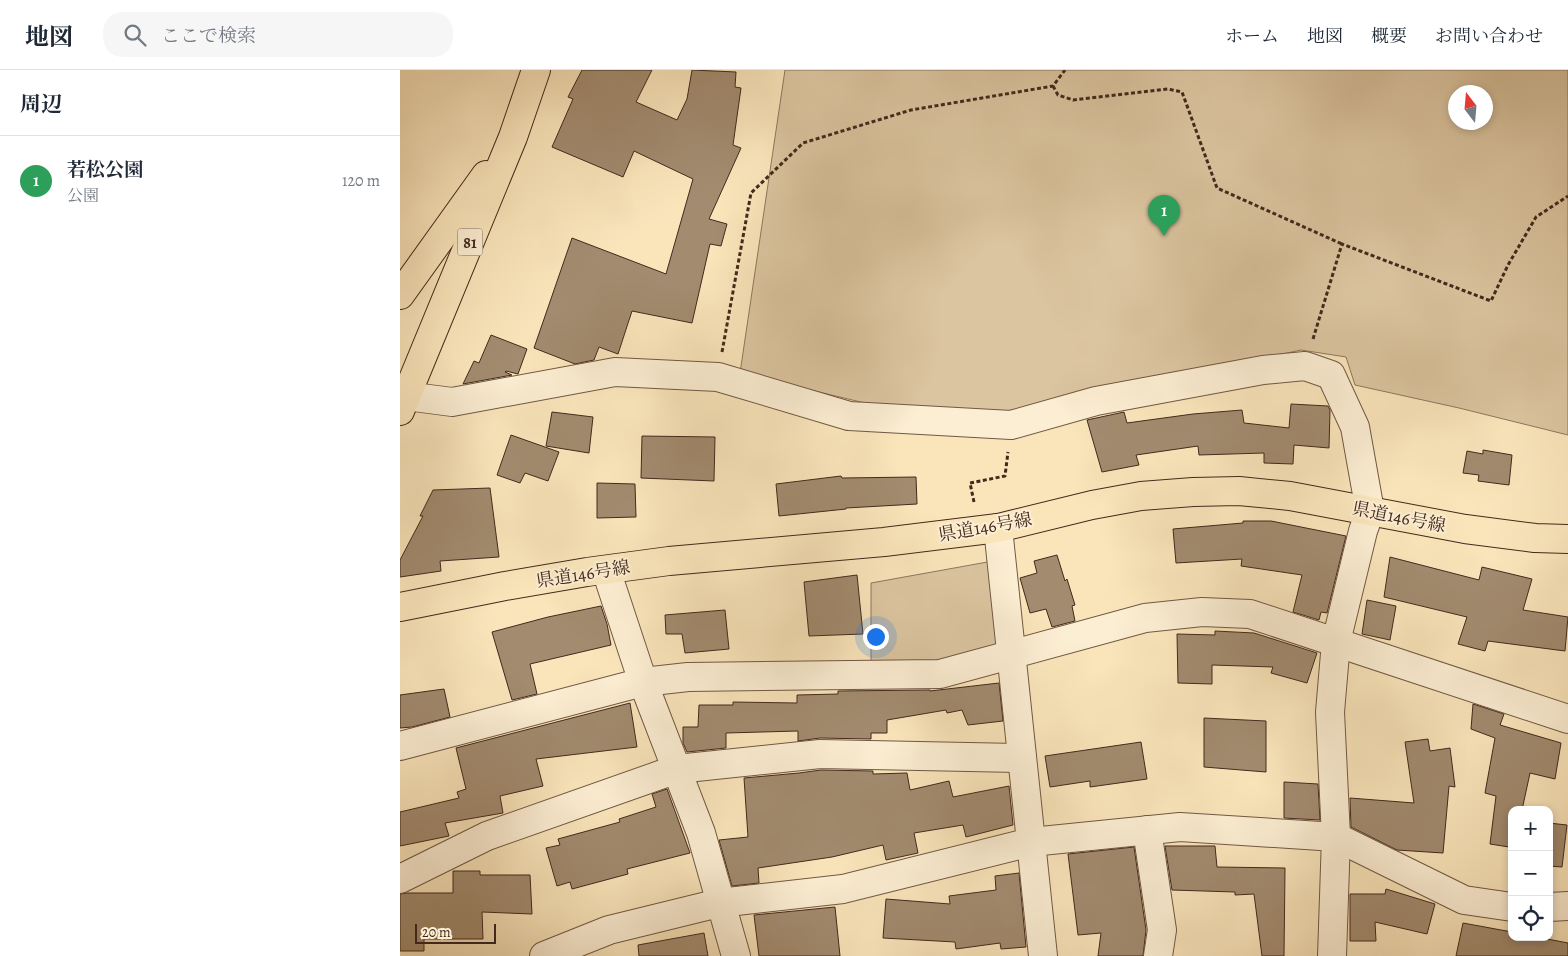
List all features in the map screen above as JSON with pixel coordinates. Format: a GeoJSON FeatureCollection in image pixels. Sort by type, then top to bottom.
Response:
{"type":"FeatureCollection","features":[{"type":"Feature","properties":{"kind":"main road","name":"81"},"geometry":{"type":"LineString","coordinates":[[403,404],[513,137],[536,70]]}},
{"type":"Feature","properties":{"kind":"main road","name":"81"},"geometry":{"type":"LineString","coordinates":[[400,295],[513,137]]}},
{"type":"Feature","properties":{"kind":"main road","name":"県道146号線"},"geometry":{"type":"LineString","coordinates":[[400,607],[505,586],[669,561],[884,542],[998,528],[1092,505],[1141,496],[1193,492],[1239,491],[1290,496],[1465,529],[1535,538],[1568,539]]}},
{"type":"Feature","properties":{"kind":"street"},"geometry":{"type":"LineString","coordinates":[[403,404],[452,402],[615,372],[718,377],[849,416],[1011,425],[1096,401],[1263,370],[1305,366],[1331,375],[1355,427],[1370,511],[1363,531],[1336,642],[1330,712],[1336,837],[1332,956]]}},
{"type":"Feature","properties":{"kind":"street"},"geometry":{"type":"LineString","coordinates":[[998,528],[1043,956]]}},
{"type":"Feature","properties":{"kind":"street"},"geometry":{"type":"LineString","coordinates":[[606,570],[642,682],[701,833],[719,903],[736,956]]}},
{"type":"Feature","properties":{"kind":"street"},"geometry":{"type":"LineString","coordinates":[[400,746],[642,682],[688,677],[940,674],[1145,618],[1202,612],[1250,614],[1568,719]]}},
{"type":"Feature","properties":{"kind":"street"},"geometry":{"type":"LineString","coordinates":[[400,879],[487,836],[677,769],[820,754],[1022,758]]}},
{"type":"Feature","properties":{"kind":"street"},"geometry":{"type":"LineString","coordinates":[[544,956],[609,930],[719,903],[844,889],[1031,842],[1180,826],[1336,837],[1464,900],[1508,906]]}},
{"type":"Feature","properties":{"kind":"street"},"geometry":{"type":"LineString","coordinates":[[1147,830],[1162,930],[1158,956]]}},
{"type":"Feature","properties":{"kind":"street"},"geometry":{"type":"LineString","coordinates":[[1553,907],[1568,906]]}},
{"type":"Feature","properties":{"kind":"path"},"geometry":{"type":"LineString","coordinates":[[718,377],[751,193],[803,143],[911,110],[1053,86],[1065,70]]}},
{"type":"Feature","properties":{"kind":"path"},"geometry":{"type":"LineString","coordinates":[[1053,86],[1058,95],[1073,100],[1168,89],[1182,92],[1217,188],[1342,244],[1492,301],[1508,265],[1536,217],[1568,196]]}},
{"type":"Feature","properties":{"kind":"path"},"geometry":{"type":"LineString","coordinates":[[1305,366],[1342,244]]}},
{"type":"Feature","properties":{"kind":"path"},"geometry":{"type":"LineString","coordinates":[[974,502],[970,483],[1005,476],[1011,425]]}},
{"type":"Feature","properties":{"kind":"shaded area"},"geometry":{"type":"Polygon","coordinates":[[[785,70],[1568,70],[1568,435],[1355,385],[1346,357],[1301,350],[1088,396],[1044,420],[869,404],[740,373],[785,70]]]}},
{"type":"Feature","properties":{"kind":"shaded area"},"geometry":{"type":"Polygon","coordinates":[[[993,561],[1006,651],[938,668],[871,667],[871,583],[993,561]]]}},
{"type":"Feature","properties":{"kind":"building"},"geometry":{"type":"Polygon","coordinates":[[[582,70],[652,70],[636,102],[677,120],[687,99],[692,70],[736,72],[735,87],[741,88],[733,145],[741,148],[709,219],[727,224],[721,246],[710,244],[692,323],[632,311],[618,354],[599,347],[594,360],[575,364],[534,348],[572,238],[666,274],[693,179],[634,151],[623,177],[552,147],[573,99],[568,97],[582,70]]]}},
{"type":"Feature","properties":{"kind":"building"},"geometry":{"type":"Polygon","coordinates":[[[491,335],[527,349],[518,374],[506,371],[512,375],[463,384],[474,361],[479,363],[491,335]]]}},
{"type":"Feature","properties":{"kind":"building"},"geometry":{"type":"Polygon","coordinates":[[[1291,404],[1328,406],[1330,410],[1329,448],[1294,445],[1293,464],[1264,463],[1264,453],[1199,455],[1198,446],[1136,455],[1139,465],[1102,472],[1087,420],[1124,412],[1127,423],[1193,414],[1242,410],[1244,423],[1289,428],[1291,404]]]}},
{"type":"Feature","properties":{"kind":"building"},"geometry":{"type":"Polygon","coordinates":[[[552,412],[593,417],[589,453],[546,446],[552,412]]]}},
{"type":"Feature","properties":{"kind":"building"},"geometry":{"type":"Polygon","coordinates":[[[511,435],[559,452],[548,481],[525,473],[520,483],[497,475],[511,435]]]}},
{"type":"Feature","properties":{"kind":"building"},"geometry":{"type":"Polygon","coordinates":[[[642,436],[715,437],[714,481],[641,478],[642,436]]]}},
{"type":"Feature","properties":{"kind":"building"},"geometry":{"type":"Polygon","coordinates":[[[1483,450],[1512,455],[1509,485],[1478,481],[1479,475],[1463,473],[1467,451],[1483,454],[1483,450]]]}},
{"type":"Feature","properties":{"kind":"building"},"geometry":{"type":"Polygon","coordinates":[[[841,476],[842,478],[916,477],[917,504],[846,508],[779,516],[776,484],[841,476]]]}},
{"type":"Feature","properties":{"kind":"building"},"geometry":{"type":"Polygon","coordinates":[[[597,483],[635,484],[636,517],[597,518],[597,483]]]}},
{"type":"Feature","properties":{"kind":"building"},"geometry":{"type":"Polygon","coordinates":[[[490,488],[499,557],[440,561],[441,571],[400,577],[400,560],[423,516],[420,516],[433,490],[490,488]]]}},
{"type":"Feature","properties":{"kind":"building"},"geometry":{"type":"Polygon","coordinates":[[[1243,521],[1271,521],[1346,536],[1327,613],[1321,612],[1319,620],[1293,612],[1302,575],[1241,566],[1242,559],[1176,563],[1173,529],[1243,523],[1243,521]]]}},
{"type":"Feature","properties":{"kind":"building"},"geometry":{"type":"Polygon","coordinates":[[[1057,555],[1075,605],[1072,606],[1075,621],[1052,627],[1046,609],[1030,613],[1020,578],[1037,573],[1034,561],[1057,555]]]}},
{"type":"Feature","properties":{"kind":"building"},"geometry":{"type":"Polygon","coordinates":[[[1390,557],[1479,580],[1482,567],[1532,579],[1523,610],[1568,617],[1565,651],[1488,641],[1485,651],[1458,644],[1467,617],[1384,597],[1390,557]]]}},
{"type":"Feature","properties":{"kind":"building"},"geometry":{"type":"Polygon","coordinates":[[[857,575],[863,634],[809,636],[804,582],[857,575]]]}},
{"type":"Feature","properties":{"kind":"building"},"geometry":{"type":"Polygon","coordinates":[[[1367,600],[1396,606],[1390,640],[1362,634],[1367,600]]]}},
{"type":"Feature","properties":{"kind":"building"},"geometry":{"type":"Polygon","coordinates":[[[601,606],[611,645],[530,664],[537,694],[512,700],[492,632],[548,617],[601,606]]]}},
{"type":"Feature","properties":{"kind":"building"},"geometry":{"type":"Polygon","coordinates":[[[725,610],[729,649],[685,653],[682,634],[666,634],[665,615],[725,610]]]}},
{"type":"Feature","properties":{"kind":"building"},"geometry":{"type":"Polygon","coordinates":[[[1215,631],[1254,633],[1317,653],[1307,683],[1271,673],[1273,667],[1212,665],[1212,684],[1178,683],[1177,634],[1215,635],[1215,631]]]}},
{"type":"Feature","properties":{"kind":"building"},"geometry":{"type":"Polygon","coordinates":[[[999,683],[1003,721],[968,725],[962,710],[947,713],[946,710],[887,720],[887,733],[871,733],[871,739],[820,738],[798,741],[798,731],[726,733],[726,748],[687,752],[683,743],[683,727],[698,727],[699,705],[733,705],[733,702],[797,703],[797,695],[838,694],[838,691],[930,691],[999,683]]]}},
{"type":"Feature","properties":{"kind":"building"},"geometry":{"type":"Polygon","coordinates":[[[444,689],[450,717],[412,727],[400,728],[400,695],[444,689]]]}},
{"type":"Feature","properties":{"kind":"building"},"geometry":{"type":"Polygon","coordinates":[[[630,703],[637,747],[536,759],[543,786],[500,796],[503,813],[445,823],[449,836],[400,846],[400,812],[459,798],[457,792],[466,789],[456,748],[630,703]]]}},
{"type":"Feature","properties":{"kind":"building"},"geometry":{"type":"Polygon","coordinates":[[[1473,704],[1504,714],[1500,725],[1561,743],[1555,779],[1530,773],[1523,806],[1508,806],[1508,847],[1490,844],[1496,796],[1485,793],[1495,738],[1471,729],[1473,704]]]}},
{"type":"Feature","properties":{"kind":"building"},"geometry":{"type":"Polygon","coordinates":[[[1204,718],[1266,721],[1266,772],[1204,767],[1204,718]]]}},
{"type":"Feature","properties":{"kind":"building"},"geometry":{"type":"Polygon","coordinates":[[[1428,739],[1430,751],[1450,748],[1455,787],[1449,786],[1443,853],[1397,850],[1351,827],[1350,798],[1414,803],[1405,742],[1428,739]]]}},
{"type":"Feature","properties":{"kind":"building"},"geometry":{"type":"Polygon","coordinates":[[[1141,742],[1147,779],[1090,787],[1090,781],[1050,787],[1045,756],[1141,742]]]}},
{"type":"Feature","properties":{"kind":"building"},"geometry":{"type":"Polygon","coordinates":[[[821,770],[873,771],[873,774],[907,773],[910,790],[949,781],[953,797],[1009,786],[1013,825],[966,837],[963,825],[914,833],[918,853],[886,860],[883,845],[832,857],[758,868],[759,883],[732,886],[719,840],[748,837],[744,778],[821,770]]]}},
{"type":"Feature","properties":{"kind":"building"},"geometry":{"type":"Polygon","coordinates":[[[1284,782],[1318,784],[1320,820],[1284,818],[1284,782]]]}},
{"type":"Feature","properties":{"kind":"building"},"geometry":{"type":"Polygon","coordinates":[[[667,789],[690,853],[627,869],[628,874],[572,889],[570,882],[557,886],[546,848],[560,845],[558,839],[620,822],[619,819],[656,807],[652,794],[667,789]]]}},
{"type":"Feature","properties":{"kind":"building"},"geometry":{"type":"Polygon","coordinates":[[[1553,823],[1567,825],[1562,867],[1553,866],[1553,823]]]}},
{"type":"Feature","properties":{"kind":"building"},"geometry":{"type":"Polygon","coordinates":[[[1165,846],[1215,846],[1217,867],[1285,868],[1284,956],[1262,956],[1254,894],[1235,895],[1235,892],[1172,890],[1165,846]]]}},
{"type":"Feature","properties":{"kind":"building"},"geometry":{"type":"Polygon","coordinates":[[[1134,847],[1146,930],[1143,956],[1098,956],[1101,933],[1078,935],[1068,854],[1134,847]]]}},
{"type":"Feature","properties":{"kind":"building"},"geometry":{"type":"Polygon","coordinates":[[[453,871],[480,871],[480,875],[530,875],[532,914],[482,912],[483,939],[424,939],[424,951],[400,951],[400,894],[453,893],[453,871]]]}},
{"type":"Feature","properties":{"kind":"building"},"geometry":{"type":"Polygon","coordinates":[[[1019,873],[1026,947],[1001,949],[1000,943],[956,949],[955,942],[883,938],[886,899],[950,904],[949,896],[996,890],[995,876],[1019,873]]]}},
{"type":"Feature","properties":{"kind":"building"},"geometry":{"type":"Polygon","coordinates":[[[1386,889],[1435,904],[1427,934],[1375,922],[1376,941],[1350,941],[1350,894],[1385,894],[1386,889]]]}},
{"type":"Feature","properties":{"kind":"building"},"geometry":{"type":"Polygon","coordinates":[[[835,907],[840,956],[759,956],[754,915],[835,907]]]}},
{"type":"Feature","properties":{"kind":"building"},"geometry":{"type":"Polygon","coordinates":[[[1463,923],[1508,931],[1508,941],[1553,940],[1568,943],[1568,956],[1456,956],[1463,923]]]}},
{"type":"Feature","properties":{"kind":"building"},"geometry":{"type":"Polygon","coordinates":[[[704,933],[708,956],[639,956],[638,945],[704,933]]]}},
{"type":"Feature","properties":{"kind":"place","name":"若松公園"},"geometry":{"type":"Point","coordinates":[1164,236]}}]}
